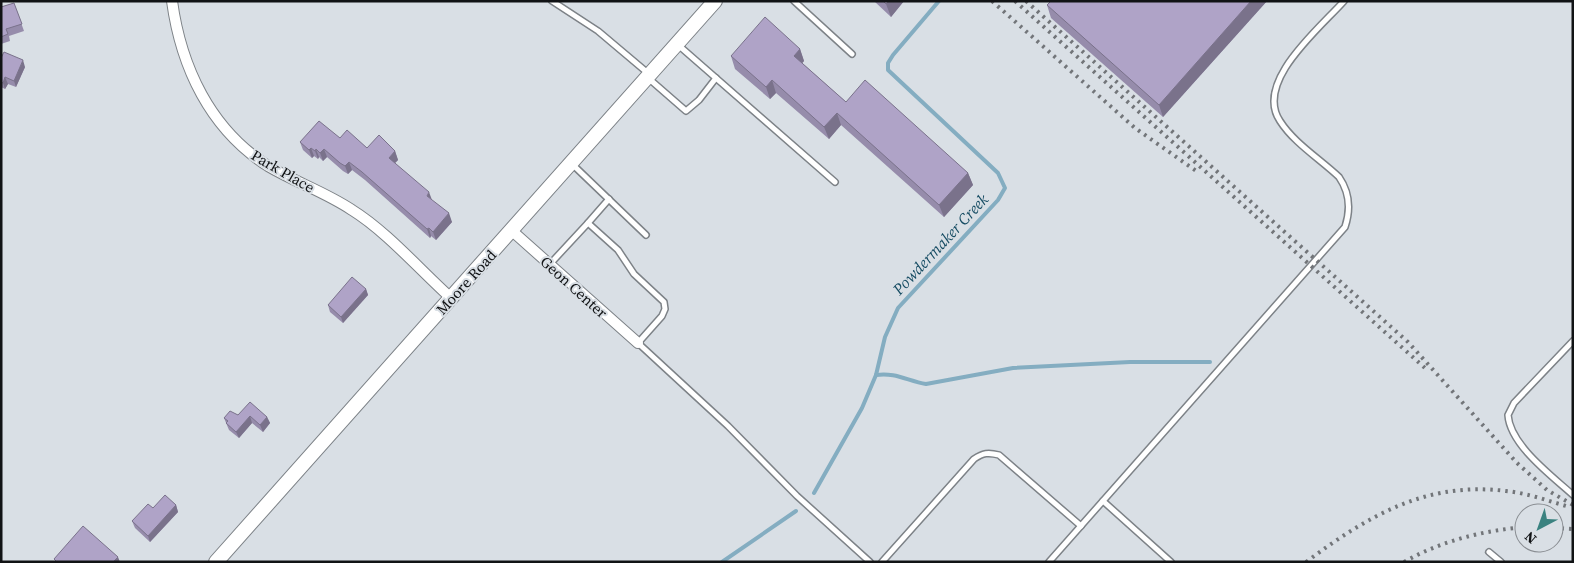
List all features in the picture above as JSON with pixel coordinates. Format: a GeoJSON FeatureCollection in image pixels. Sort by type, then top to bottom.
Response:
{"type":"FeatureCollection","features":[{"type":"Feature","properties":{"kind":"street","name":"Park Place"},"geometry":{"type":"LineString","coordinates":[[172,1],[176,28],[188,69],[204,100],[220,123],[244,147],[267,165],[354,211],[451,298]]}},
{"type":"Feature","properties":{"kind":"street","name":"Moore Road"},"geometry":{"type":"LineString","coordinates":[[216,562],[715,1]]}},
{"type":"Feature","properties":{"kind":"street","name":"Geon Center"},"geometry":{"type":"LineString","coordinates":[[511,230],[638,343]]}},
{"type":"Feature","properties":{"kind":"lane"},"geometry":{"type":"LineString","coordinates":[[552,1],[598,31],[686,111],[716,78]]}},
{"type":"Feature","properties":{"kind":"lane"},"geometry":{"type":"LineString","coordinates":[[794,1],[852,54]]}},
{"type":"Feature","properties":{"kind":"lane"},"geometry":{"type":"LineString","coordinates":[[1049,562],[1345,227],[1349,210],[1344,184],[1339,177],[1284,127],[1276,115],[1274,95],[1277,80],[1286,66],[1344,1]]}},
{"type":"Feature","properties":{"kind":"lane"},"geometry":{"type":"LineString","coordinates":[[676,44],[835,182]]}},
{"type":"Feature","properties":{"kind":"lane"},"geometry":{"type":"LineString","coordinates":[[571,163],[646,235]]}},
{"type":"Feature","properties":{"kind":"lane"},"geometry":{"type":"LineString","coordinates":[[550,265],[609,198]]}},
{"type":"Feature","properties":{"kind":"lane"},"geometry":{"type":"LineString","coordinates":[[588,223],[618,250],[634,274],[664,302],[665,309],[662,316],[638,343],[721,419],[802,501],[870,562]]}},
{"type":"Feature","properties":{"kind":"lane"},"geometry":{"type":"LineString","coordinates":[[1573,342],[1514,403],[1508,415],[1511,430],[1523,446],[1573,495]]}},
{"type":"Feature","properties":{"kind":"lane"},"geometry":{"type":"LineString","coordinates":[[882,562],[974,459],[982,453],[990,452],[999,455],[1081,526]]}},
{"type":"Feature","properties":{"kind":"lane"},"geometry":{"type":"LineString","coordinates":[[1103,501],[1171,562]]}},
{"type":"Feature","properties":{"kind":"lane"},"geometry":{"type":"LineString","coordinates":[[1489,552],[1501,562]]}},
{"type":"Feature","properties":{"kind":"building"},"geometry":{"type":"Polygon","coordinates":[[[1051,1],[1251,1],[1159,105],[1047,5],[1051,1]]]}},
{"type":"Feature","properties":{"kind":"building"},"geometry":{"type":"Polygon","coordinates":[[[14,3],[22,24],[6,29],[8,34],[1,37],[1,7],[14,3]]]}},
{"type":"Feature","properties":{"kind":"building"},"geometry":{"type":"Polygon","coordinates":[[[765,17],[800,49],[794,56],[846,102],[865,80],[968,173],[939,205],[837,113],[824,127],[772,80],[766,87],[731,56],[765,17]]]}},
{"type":"Feature","properties":{"kind":"building"},"geometry":{"type":"Polygon","coordinates":[[[4,52],[23,60],[14,81],[5,77],[3,83],[1,82],[1,58],[4,52]]]}},
{"type":"Feature","properties":{"kind":"building"},"geometry":{"type":"Polygon","coordinates":[[[319,121],[340,138],[347,130],[367,148],[379,135],[395,151],[389,158],[429,192],[427,196],[449,213],[433,232],[429,228],[427,229],[349,162],[345,166],[324,149],[320,153],[316,149],[315,151],[311,148],[309,150],[300,142],[319,121]]]}},
{"type":"Feature","properties":{"kind":"building"},"geometry":{"type":"Polygon","coordinates":[[[352,277],[366,289],[341,317],[328,305],[352,277]]]}},
{"type":"Feature","properties":{"kind":"building"},"geometry":{"type":"Polygon","coordinates":[[[250,402],[267,417],[260,425],[250,416],[236,432],[226,423],[228,421],[224,418],[230,411],[238,415],[250,402]]]}},
{"type":"Feature","properties":{"kind":"building"},"geometry":{"type":"Polygon","coordinates":[[[165,495],[176,505],[148,536],[132,521],[148,504],[153,508],[165,495]]]}},
{"type":"Feature","properties":{"kind":"building"},"geometry":{"type":"Polygon","coordinates":[[[83,526],[118,557],[113,562],[57,562],[54,559],[83,526]]]}},
{"type":"Feature","properties":{"kind":"waterway","name":"Powdermaker Creek"},"geometry":{"type":"LineString","coordinates":[[814,493],[862,408],[876,375],[885,337],[898,308],[998,200],[1005,188],[998,173],[888,70],[888,63],[893,55],[939,1]]}},
{"type":"Feature","properties":{"kind":"waterway"},"geometry":{"type":"LineString","coordinates":[[876,375],[895,376],[926,384],[1013,368],[1130,362],[1210,362]]}},
{"type":"Feature","properties":{"kind":"waterway","name":"Powdermaker Creek"},"geometry":{"type":"LineString","coordinates":[[722,562],[796,511]]}},
{"type":"Feature","properties":{"kind":"railway"},"geometry":{"type":"LineString","coordinates":[[992,1],[1135,128],[1199,173]]}},
{"type":"Feature","properties":{"kind":"railway"},"geometry":{"type":"LineString","coordinates":[[1015,1],[1425,368]]}},
{"type":"Feature","properties":{"kind":"railway"},"geometry":{"type":"LineString","coordinates":[[1026,1],[1408,342],[1517,463],[1547,490],[1573,505]]}},
{"type":"Feature","properties":{"kind":"railway"},"geometry":{"type":"LineString","coordinates":[[1306,562],[1329,545],[1375,517],[1424,497],[1450,491],[1477,489],[1506,491],[1566,506]]}},
{"type":"Feature","properties":{"kind":"railway"},"geometry":{"type":"LineString","coordinates":[[1404,562],[1432,548],[1462,538],[1514,528]]}},
{"type":"Feature","properties":{"kind":"railway"},"geometry":{"type":"LineString","coordinates":[[1564,529],[1573,529]]}}]}
